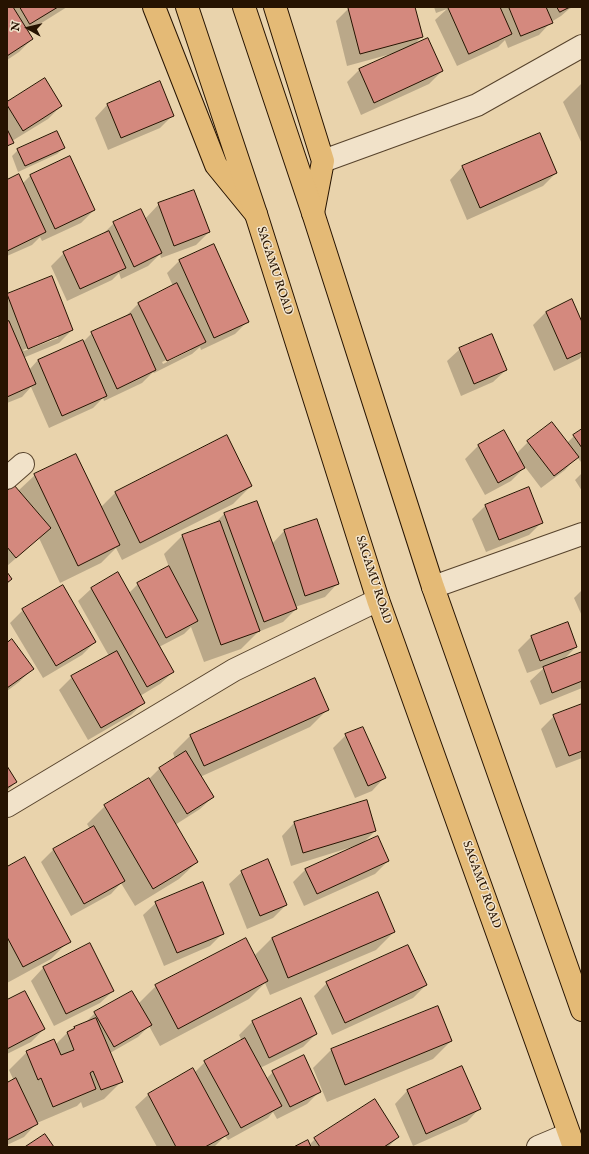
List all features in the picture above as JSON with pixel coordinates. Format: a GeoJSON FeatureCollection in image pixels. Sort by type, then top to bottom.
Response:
{"type":"FeatureCollection","features":[{"type":"Feature","properties":{"kind":"main road"},"geometry":{"type":"LineString","coordinates":[[154,7],[216,165],[256,214]]}},
{"type":"Feature","properties":{"kind":"main road","name":"SAGAMU ROAD"},"geometry":{"type":"LineString","coordinates":[[187,7],[256,214],[378,600],[572,1140]]}},
{"type":"Feature","properties":{"kind":"main road"},"geometry":{"type":"LineString","coordinates":[[244,7],[313,213],[434,587],[582,1010]]}},
{"type":"Feature","properties":{"kind":"main road"},"geometry":{"type":"LineString","coordinates":[[275,7],[323,162],[313,213]]}},
{"type":"Feature","properties":{"kind":"street"},"geometry":{"type":"LineString","coordinates":[[323,162],[477,105],[582,46]]}},
{"type":"Feature","properties":{"kind":"street"},"geometry":{"type":"LineString","coordinates":[[7,478],[23,464]]}},
{"type":"Feature","properties":{"kind":"street"},"geometry":{"type":"LineString","coordinates":[[434,587],[582,534]]}},
{"type":"Feature","properties":{"kind":"street"},"geometry":{"type":"LineString","coordinates":[[7,806],[234,670],[378,600]]}},
{"type":"Feature","properties":{"kind":"street"},"geometry":{"type":"LineString","coordinates":[[538,1147],[572,1140]]}},
{"type":"Feature","properties":{"kind":"building"},"geometry":{"type":"Polygon","coordinates":[[[7,7],[13,7],[33,39],[7,56],[7,7]]]}},
{"type":"Feature","properties":{"kind":"building"},"geometry":{"type":"Polygon","coordinates":[[[20,7],[58,7],[30,24],[20,7]]]}},
{"type":"Feature","properties":{"kind":"building"},"geometry":{"type":"Polygon","coordinates":[[[415,7],[423,37],[360,54],[348,8],[415,7]]]}},
{"type":"Feature","properties":{"kind":"building"},"geometry":{"type":"Polygon","coordinates":[[[448,7],[500,7],[512,34],[469,54],[448,7]]]}},
{"type":"Feature","properties":{"kind":"building"},"geometry":{"type":"Polygon","coordinates":[[[509,7],[546,7],[553,23],[521,36],[509,7]]]}},
{"type":"Feature","properties":{"kind":"building"},"geometry":{"type":"Polygon","coordinates":[[[557,7],[570,7],[560,12],[557,7]]]}},
{"type":"Feature","properties":{"kind":"building"},"geometry":{"type":"Polygon","coordinates":[[[428,38],[443,71],[374,103],[359,69],[428,38]]]}},
{"type":"Feature","properties":{"kind":"building"},"geometry":{"type":"Polygon","coordinates":[[[45,78],[62,106],[23,131],[7,105],[7,102],[45,78]]]}},
{"type":"Feature","properties":{"kind":"building"},"geometry":{"type":"Polygon","coordinates":[[[160,81],[174,116],[121,138],[107,104],[160,81]]]}},
{"type":"Feature","properties":{"kind":"building"},"geometry":{"type":"Polygon","coordinates":[[[7,129],[14,143],[7,146],[7,129]]]}},
{"type":"Feature","properties":{"kind":"building"},"geometry":{"type":"Polygon","coordinates":[[[57,131],[65,148],[25,166],[17,149],[57,131]]]}},
{"type":"Feature","properties":{"kind":"building"},"geometry":{"type":"Polygon","coordinates":[[[540,133],[557,173],[480,208],[462,166],[540,133]]]}},
{"type":"Feature","properties":{"kind":"building"},"geometry":{"type":"Polygon","coordinates":[[[70,156],[95,210],[55,229],[30,175],[70,156]]]}},
{"type":"Feature","properties":{"kind":"building"},"geometry":{"type":"Polygon","coordinates":[[[19,174],[46,232],[7,251],[7,180],[19,174]]]}},
{"type":"Feature","properties":{"kind":"building"},"geometry":{"type":"Polygon","coordinates":[[[194,190],[210,232],[174,246],[158,203],[194,190]]]}},
{"type":"Feature","properties":{"kind":"building"},"geometry":{"type":"Polygon","coordinates":[[[141,209],[162,253],[134,267],[113,222],[141,209]]]}},
{"type":"Feature","properties":{"kind":"building"},"geometry":{"type":"Polygon","coordinates":[[[109,231],[126,268],[80,289],[63,252],[109,231]]]}},
{"type":"Feature","properties":{"kind":"building"},"geometry":{"type":"Polygon","coordinates":[[[214,244],[249,322],[214,338],[179,260],[214,244]]]}},
{"type":"Feature","properties":{"kind":"building"},"geometry":{"type":"Polygon","coordinates":[[[52,276],[73,330],[28,349],[7,294],[52,276]]]}},
{"type":"Feature","properties":{"kind":"building"},"geometry":{"type":"Polygon","coordinates":[[[177,283],[206,342],[167,361],[138,303],[177,283]]]}},
{"type":"Feature","properties":{"kind":"building"},"geometry":{"type":"Polygon","coordinates":[[[572,299],[582,322],[582,352],[567,359],[546,312],[572,299]]]}},
{"type":"Feature","properties":{"kind":"building"},"geometry":{"type":"Polygon","coordinates":[[[131,314],[156,370],[117,389],[91,332],[131,314]]]}},
{"type":"Feature","properties":{"kind":"building"},"geometry":{"type":"Polygon","coordinates":[[[9,321],[36,384],[7,397],[7,322],[9,321]]]}},
{"type":"Feature","properties":{"kind":"building"},"geometry":{"type":"Polygon","coordinates":[[[492,334],[507,370],[474,384],[459,348],[492,334]]]}},
{"type":"Feature","properties":{"kind":"building"},"geometry":{"type":"Polygon","coordinates":[[[83,340],[107,396],[62,416],[38,360],[83,340]]]}},
{"type":"Feature","properties":{"kind":"building"},"geometry":{"type":"Polygon","coordinates":[[[552,422],[579,457],[554,476],[527,441],[552,422]]]}},
{"type":"Feature","properties":{"kind":"building"},"geometry":{"type":"Polygon","coordinates":[[[582,429],[582,448],[573,435],[582,429]]]}},
{"type":"Feature","properties":{"kind":"building"},"geometry":{"type":"Polygon","coordinates":[[[504,430],[525,468],[498,483],[478,445],[504,430]]]}},
{"type":"Feature","properties":{"kind":"building"},"geometry":{"type":"Polygon","coordinates":[[[227,435],[252,486],[140,543],[115,492],[227,435]]]}},
{"type":"Feature","properties":{"kind":"building"},"geometry":{"type":"Polygon","coordinates":[[[76,454],[120,545],[78,566],[34,474],[76,454]]]}},
{"type":"Feature","properties":{"kind":"building"},"geometry":{"type":"Polygon","coordinates":[[[14,485],[51,528],[16,558],[7,547],[7,491],[14,485]]]}},
{"type":"Feature","properties":{"kind":"building"},"geometry":{"type":"Polygon","coordinates":[[[529,487],[543,523],[499,540],[485,505],[529,487]]]}},
{"type":"Feature","properties":{"kind":"building"},"geometry":{"type":"Polygon","coordinates":[[[257,501],[297,609],[264,622],[224,513],[257,501]]]}},
{"type":"Feature","properties":{"kind":"building"},"geometry":{"type":"Polygon","coordinates":[[[317,519],[339,584],[305,596],[284,530],[317,519]]]}},
{"type":"Feature","properties":{"kind":"building"},"geometry":{"type":"Polygon","coordinates":[[[220,521],[260,631],[221,645],[182,535],[220,521]]]}},
{"type":"Feature","properties":{"kind":"building"},"geometry":{"type":"Polygon","coordinates":[[[169,566],[198,621],[166,638],[137,583],[169,566]]]}},
{"type":"Feature","properties":{"kind":"building"},"geometry":{"type":"Polygon","coordinates":[[[7,572],[12,579],[7,583],[7,572]]]}},
{"type":"Feature","properties":{"kind":"building"},"geometry":{"type":"Polygon","coordinates":[[[118,572],[174,672],[147,687],[91,588],[118,572]]]}},
{"type":"Feature","properties":{"kind":"building"},"geometry":{"type":"Polygon","coordinates":[[[63,585],[96,642],[56,666],[22,609],[63,585]]]}},
{"type":"Feature","properties":{"kind":"building"},"geometry":{"type":"Polygon","coordinates":[[[568,622],[577,647],[540,661],[531,636],[568,622]]]}},
{"type":"Feature","properties":{"kind":"building"},"geometry":{"type":"Polygon","coordinates":[[[12,639],[34,669],[7,688],[7,643],[12,639]]]}},
{"type":"Feature","properties":{"kind":"building"},"geometry":{"type":"Polygon","coordinates":[[[117,651],[145,703],[101,728],[71,676],[117,651]]]}},
{"type":"Feature","properties":{"kind":"building"},"geometry":{"type":"Polygon","coordinates":[[[582,652],[582,681],[552,693],[543,667],[582,652]]]}},
{"type":"Feature","properties":{"kind":"building"},"geometry":{"type":"Polygon","coordinates":[[[315,678],[329,710],[204,766],[190,735],[315,678]]]}},
{"type":"Feature","properties":{"kind":"building"},"geometry":{"type":"Polygon","coordinates":[[[582,704],[582,751],[569,756],[553,715],[582,704]]]}},
{"type":"Feature","properties":{"kind":"building"},"geometry":{"type":"Polygon","coordinates":[[[363,727],[386,778],[368,786],[345,734],[363,727]]]}},
{"type":"Feature","properties":{"kind":"building"},"geometry":{"type":"Polygon","coordinates":[[[186,751],[214,797],[187,814],[159,768],[186,751]]]}},
{"type":"Feature","properties":{"kind":"building"},"geometry":{"type":"Polygon","coordinates":[[[7,766],[17,782],[7,788],[7,766]]]}},
{"type":"Feature","properties":{"kind":"building"},"geometry":{"type":"Polygon","coordinates":[[[149,778],[198,862],[153,889],[104,805],[149,778]]]}},
{"type":"Feature","properties":{"kind":"building"},"geometry":{"type":"Polygon","coordinates":[[[367,800],[376,831],[303,853],[294,822],[367,800]]]}},
{"type":"Feature","properties":{"kind":"building"},"geometry":{"type":"Polygon","coordinates":[[[94,826],[125,881],[84,904],[53,849],[94,826]]]}},
{"type":"Feature","properties":{"kind":"building"},"geometry":{"type":"Polygon","coordinates":[[[378,836],[389,861],[317,894],[305,869],[378,836]]]}},
{"type":"Feature","properties":{"kind":"building"},"geometry":{"type":"Polygon","coordinates":[[[25,857],[71,942],[23,967],[7,937],[7,867],[25,857]]]}},
{"type":"Feature","properties":{"kind":"building"},"geometry":{"type":"Polygon","coordinates":[[[268,859],[287,905],[260,916],[241,871],[268,859]]]}},
{"type":"Feature","properties":{"kind":"building"},"geometry":{"type":"Polygon","coordinates":[[[203,882],[224,934],[177,953],[155,902],[203,882]]]}},
{"type":"Feature","properties":{"kind":"building"},"geometry":{"type":"Polygon","coordinates":[[[378,892],[395,932],[288,978],[272,938],[378,892]]]}},
{"type":"Feature","properties":{"kind":"building"},"geometry":{"type":"Polygon","coordinates":[[[246,938],[268,981],[178,1029],[155,985],[246,938]]]}},
{"type":"Feature","properties":{"kind":"building"},"geometry":{"type":"Polygon","coordinates":[[[90,943],[114,991],[66,1014],[43,967],[90,943]]]}},
{"type":"Feature","properties":{"kind":"building"},"geometry":{"type":"Polygon","coordinates":[[[408,945],[427,985],[345,1023],[326,982],[408,945]]]}},
{"type":"Feature","properties":{"kind":"building"},"geometry":{"type":"Polygon","coordinates":[[[25,991],[45,1029],[7,1049],[7,1000],[25,991]]]}},
{"type":"Feature","properties":{"kind":"building"},"geometry":{"type":"Polygon","coordinates":[[[132,991],[152,1025],[114,1047],[94,1012],[132,991]]]}},
{"type":"Feature","properties":{"kind":"building"},"geometry":{"type":"Polygon","coordinates":[[[301,998],[317,1034],[269,1058],[252,1021],[301,998]]]}},
{"type":"Feature","properties":{"kind":"building"},"geometry":{"type":"Polygon","coordinates":[[[438,1006],[452,1041],[345,1085],[331,1049],[438,1006]]]}},
{"type":"Feature","properties":{"kind":"building"},"geometry":{"type":"Polygon","coordinates":[[[96,1018],[123,1082],[101,1090],[93,1071],[90,1073],[96,1089],[53,1107],[41,1078],[38,1080],[26,1051],[54,1039],[61,1055],[74,1050],[67,1032],[75,1028],[74,1027],[96,1018]]]}},
{"type":"Feature","properties":{"kind":"building"},"geometry":{"type":"Polygon","coordinates":[[[245,1038],[282,1106],[241,1128],[204,1061],[245,1038]]]}},
{"type":"Feature","properties":{"kind":"building"},"geometry":{"type":"Polygon","coordinates":[[[304,1055],[321,1092],[290,1107],[272,1071],[304,1055]]]}},
{"type":"Feature","properties":{"kind":"building"},"geometry":{"type":"Polygon","coordinates":[[[462,1066],[481,1109],[426,1134],[407,1090],[462,1066]]]}},
{"type":"Feature","properties":{"kind":"building"},"geometry":{"type":"Polygon","coordinates":[[[193,1068],[229,1134],[205,1147],[176,1147],[148,1094],[193,1068]]]}},
{"type":"Feature","properties":{"kind":"building"},"geometry":{"type":"Polygon","coordinates":[[[16,1078],[38,1124],[7,1140],[7,1083],[16,1078]]]}},
{"type":"Feature","properties":{"kind":"building"},"geometry":{"type":"Polygon","coordinates":[[[375,1099],[399,1137],[384,1147],[320,1147],[314,1138],[375,1099]]]}},
{"type":"Feature","properties":{"kind":"building"},"geometry":{"type":"Polygon","coordinates":[[[45,1134],[54,1147],[25,1147],[45,1134]]]}},
{"type":"Feature","properties":{"kind":"building"},"geometry":{"type":"Polygon","coordinates":[[[308,1140],[311,1147],[294,1147],[308,1140]]]}}]}
